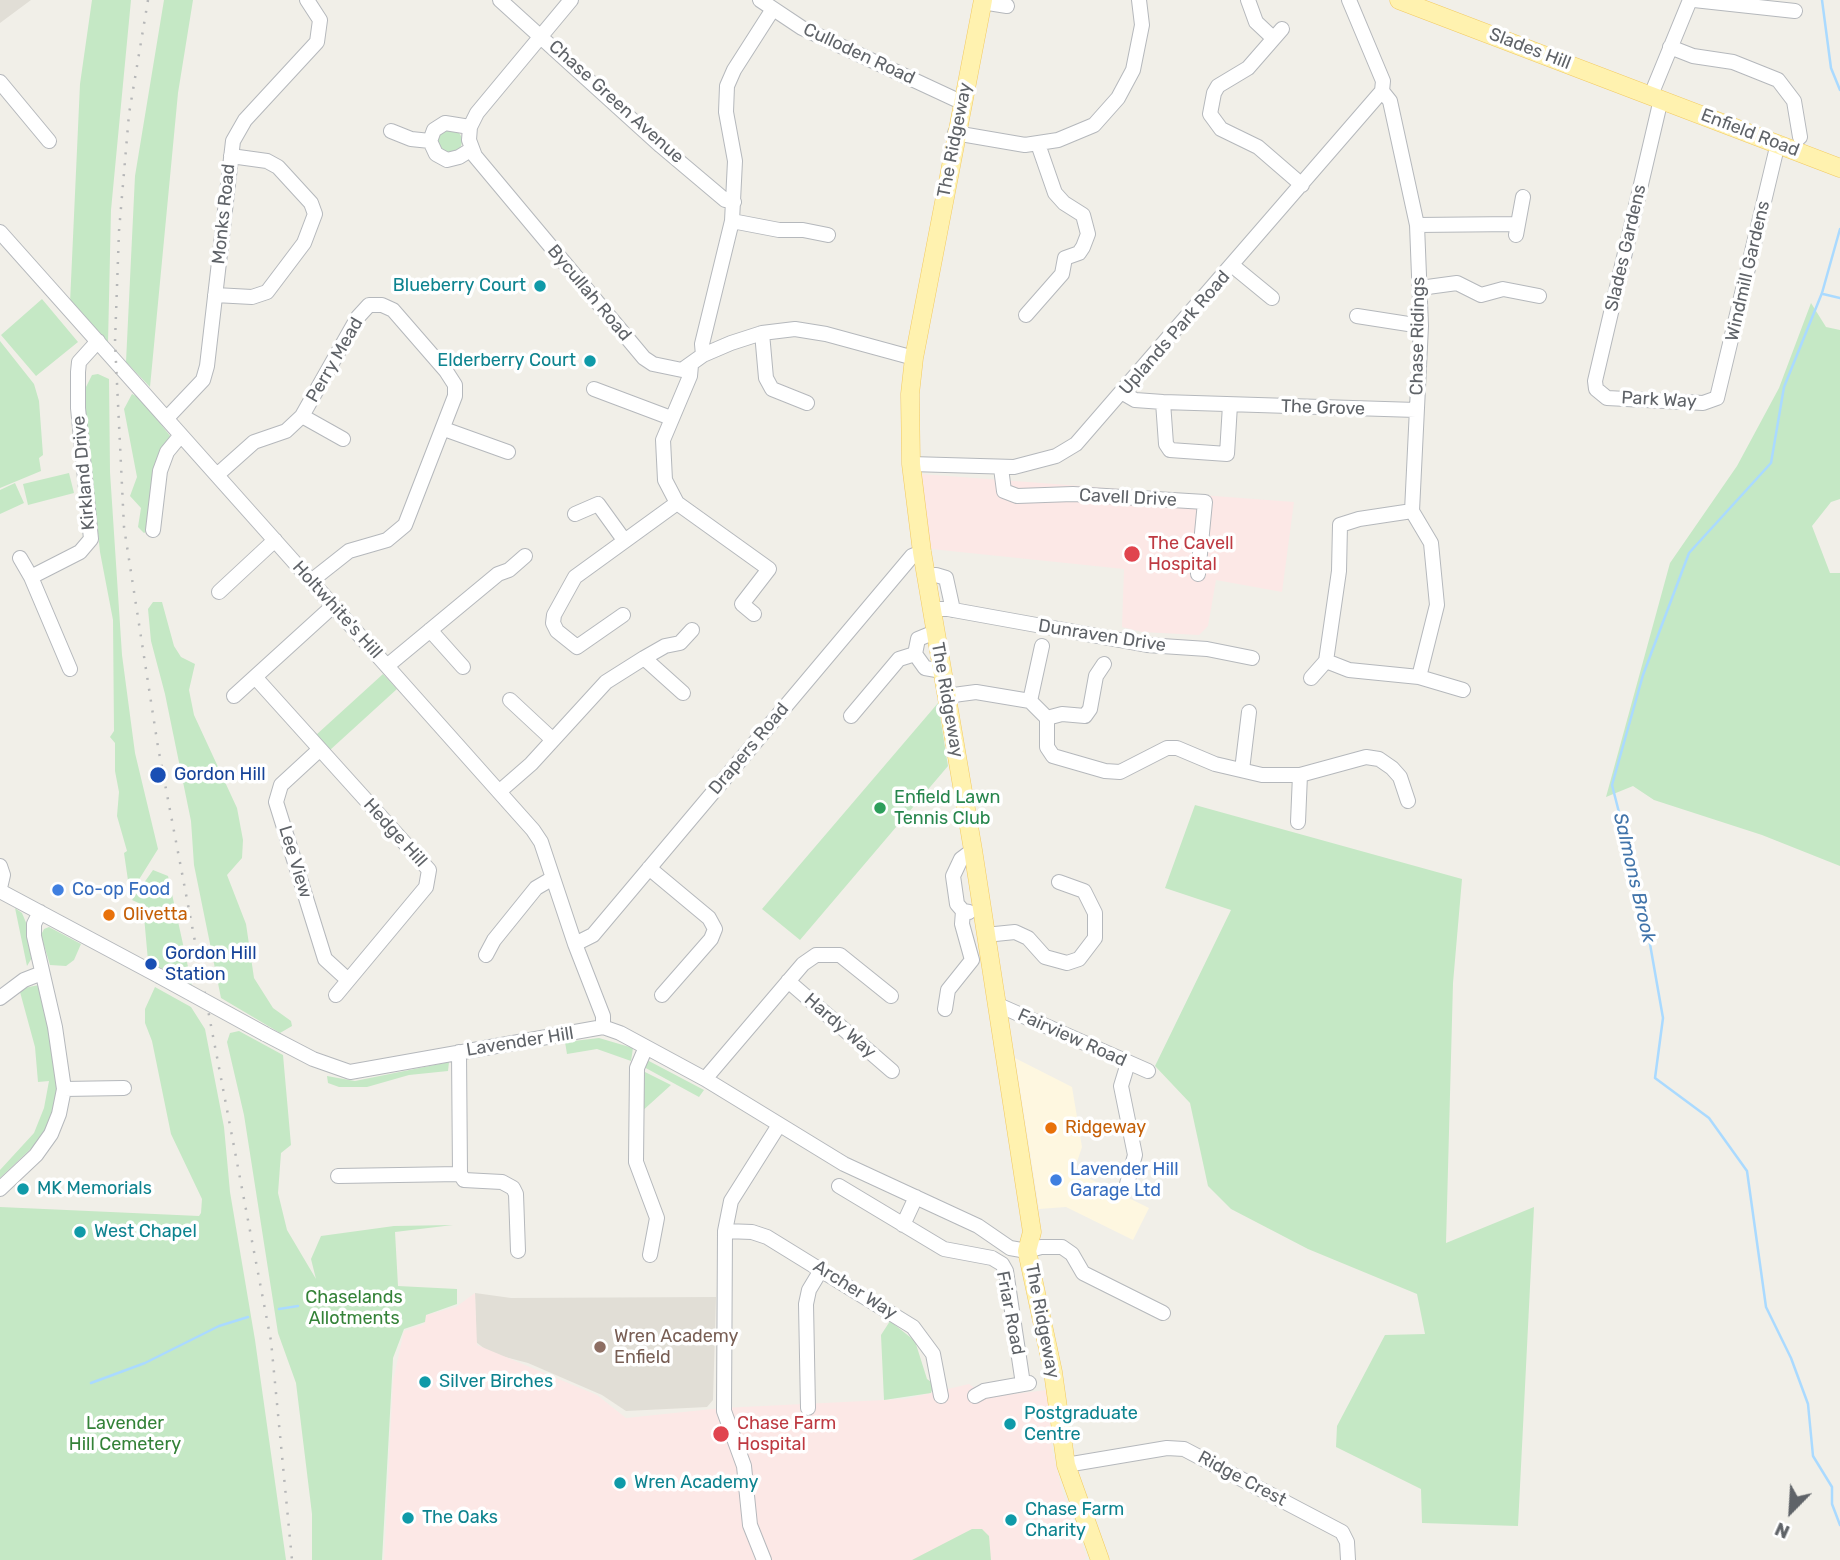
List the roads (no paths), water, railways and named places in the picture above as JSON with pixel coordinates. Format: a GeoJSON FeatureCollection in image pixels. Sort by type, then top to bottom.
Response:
{"type":"FeatureCollection","features":[{"type":"Feature","properties":{"kind":"main road","name":"Slades Hill"},"geometry":{"type":"LineString","coordinates":[[1399,0],[1656,97]]}},
{"type":"Feature","properties":{"kind":"main road","name":"The Ridgeway"},"geometry":{"type":"LineString","coordinates":[[982,1],[914,358],[910,394],[911,464],[922,552],[973,850],[972,910],[985,935],[1032,1232],[1027,1251],[1053,1373],[1066,1465],[1100,1560]]}},
{"type":"Feature","properties":{"kind":"main road","name":"Enfield Road"},"geometry":{"type":"LineString","coordinates":[[1656,97],[1840,169]]}},
{"type":"Feature","properties":{"kind":"street","name":"Monks Road"},"geometry":{"type":"LineString","coordinates":[[167,418],[203,380],[231,156],[237,130],[314,47],[320,25],[318,13],[307,0]]}},
{"type":"Feature","properties":{"kind":"street","name":"Chase Green Avenue"},"geometry":{"type":"LineString","coordinates":[[500,0],[661,145],[725,200],[734,202]]}},
{"type":"Feature","properties":{"kind":"street"},"geometry":{"type":"LineString","coordinates":[[470,127],[445,123],[435,130],[430,141],[436,154],[447,160],[472,149],[470,127],[477,113],[571,0]]}},
{"type":"Feature","properties":{"kind":"street","name":"Culloden Road"},"geometry":{"type":"LineString","coordinates":[[760,0],[802,28],[961,102]]}},
{"type":"Feature","properties":{"kind":"street"},"geometry":{"type":"LineString","coordinates":[[955,133],[1010,144],[1038,144],[1084,131],[1102,119],[1118,98],[1136,58],[1142,25],[1139,0]]}},
{"type":"Feature","properties":{"kind":"street"},"geometry":{"type":"LineString","coordinates":[[1248,0],[1256,22],[1278,33],[1248,68],[1218,86],[1210,114],[1221,130],[1258,147],[1302,185]]}},
{"type":"Feature","properties":{"kind":"street","name":"Chase Ridings"},"geometry":{"type":"LineString","coordinates":[[1349,0],[1383,81],[1382,91],[1390,101],[1417,225],[1421,326],[1412,511]]}},
{"type":"Feature","properties":{"kind":"street"},"geometry":{"type":"LineString","coordinates":[[1692,0],[1795,11]]}},
{"type":"Feature","properties":{"kind":"street","name":"Slades Gardens"},"geometry":{"type":"LineString","coordinates":[[1601,395],[1596,389],[1595,381],[1656,97],[1670,47],[1692,0]]}},
{"type":"Feature","properties":{"kind":"street"},"geometry":{"type":"LineString","coordinates":[[982,1],[1006,8]]}},
{"type":"Feature","properties":{"kind":"street"},"geometry":{"type":"LineString","coordinates":[[703,355],[702,344],[732,221],[734,202],[735,148],[726,112],[727,86],[734,70],[774,9]]}},
{"type":"Feature","properties":{"kind":"street"},"geometry":{"type":"LineString","coordinates":[[1670,47],[1693,56],[1733,62],[1778,80],[1794,101],[1800,137]]}},
{"type":"Feature","properties":{"kind":"street"},"geometry":{"type":"LineString","coordinates":[[0,82],[49,141]]}},
{"type":"Feature","properties":{"kind":"street","name":"Uplands Park Road"},"geometry":{"type":"LineString","coordinates":[[911,464],[1001,468],[1056,456],[1076,444],[1123,393],[1382,91]]}},
{"type":"Feature","properties":{"kind":"street"},"geometry":{"type":"LineString","coordinates":[[391,131],[411,139],[430,141]]}},
{"type":"Feature","properties":{"kind":"street","name":"Windmill Gardens"},"geometry":{"type":"LineString","coordinates":[[1717,398],[1778,143]]}},
{"type":"Feature","properties":{"kind":"street"},"geometry":{"type":"LineString","coordinates":[[1026,315],[1062,275],[1065,258],[1079,253],[1088,234],[1083,215],[1064,203],[1055,193],[1038,144]]}},
{"type":"Feature","properties":{"kind":"street","name":"Bycullah Road"},"geometry":{"type":"LineString","coordinates":[[472,149],[644,358],[653,364],[677,370],[691,365]]}},
{"type":"Feature","properties":{"kind":"street"},"geometry":{"type":"LineString","coordinates":[[215,295],[252,297],[267,292],[304,243],[315,214],[311,203],[278,166],[267,161],[231,156]]}},
{"type":"Feature","properties":{"kind":"street"},"geometry":{"type":"LineString","coordinates":[[1417,225],[1516,230],[1523,197]]}},
{"type":"Feature","properties":{"kind":"street"},"geometry":{"type":"LineString","coordinates":[[732,221],[779,230],[828,234]]}},
{"type":"Feature","properties":{"kind":"street","name":"Holtwhite's Hill"},"geometry":{"type":"LineString","coordinates":[[0,232],[500,791],[541,842],[575,944],[603,1016],[603,1027]]}},
{"type":"Feature","properties":{"kind":"street"},"geometry":{"type":"LineString","coordinates":[[1233,266],[1272,298]]}},
{"type":"Feature","properties":{"kind":"street"},"geometry":{"type":"LineString","coordinates":[[1420,288],[1457,283],[1481,295],[1503,289],[1539,296]]}},
{"type":"Feature","properties":{"kind":"street","name":"Perry Mead"},"geometry":{"type":"LineString","coordinates":[[216,475],[254,443],[286,431],[302,416],[358,317],[369,305],[382,305],[393,310],[455,385],[455,396],[405,525],[387,540],[349,551],[311,581]]}},
{"type":"Feature","properties":{"kind":"street"},"geometry":{"type":"LineString","coordinates":[[1357,316],[1421,326]]}},
{"type":"Feature","properties":{"kind":"street"},"geometry":{"type":"LineString","coordinates":[[754,614],[742,604],[769,569],[677,503],[665,481],[663,440],[690,376],[691,365],[703,355],[762,333],[794,329],[914,358]]}},
{"type":"Feature","properties":{"kind":"street"},"geometry":{"type":"LineString","coordinates":[[762,333],[766,378],[772,389],[799,403],[807,403]]}},
{"type":"Feature","properties":{"kind":"street","name":"Kirkland Drive"},"geometry":{"type":"LineString","coordinates":[[31,577],[80,552],[90,539],[78,408],[78,372],[79,362],[97,341]]}},
{"type":"Feature","properties":{"kind":"street"},"geometry":{"type":"LineString","coordinates":[[594,388],[671,418]]}},
{"type":"Feature","properties":{"kind":"street","name":"The Grove"},"geometry":{"type":"LineString","coordinates":[[1123,393],[1135,400],[1163,402],[1416,410]]}},
{"type":"Feature","properties":{"kind":"street","name":"Park Way"},"geometry":{"type":"LineString","coordinates":[[1601,395],[1703,403],[1717,398]]}},
{"type":"Feature","properties":{"kind":"street"},"geometry":{"type":"LineString","coordinates":[[1163,402],[1166,444],[1170,450],[1227,454],[1230,405]]}},
{"type":"Feature","properties":{"kind":"street","name":"Perry Mead"},"geometry":{"type":"LineString","coordinates":[[302,416],[343,439]]}},
{"type":"Feature","properties":{"kind":"street"},"geometry":{"type":"LineString","coordinates":[[444,429],[508,452]]}},
{"type":"Feature","properties":{"kind":"street"},"geometry":{"type":"LineString","coordinates":[[153,530],[160,471],[167,452],[181,435]]}},
{"type":"Feature","properties":{"kind":"street","name":"Cavell Drive"},"geometry":{"type":"LineString","coordinates":[[1001,468],[1004,491],[1017,496],[1073,495],[1205,502],[1198,574]]}},
{"type":"Feature","properties":{"kind":"street"},"geometry":{"type":"LineString","coordinates":[[623,614],[577,647],[557,631],[553,623],[554,615],[575,577],[677,503]]}},
{"type":"Feature","properties":{"kind":"street"},"geometry":{"type":"LineString","coordinates":[[575,514],[590,505],[598,504],[624,541]]}},
{"type":"Feature","properties":{"kind":"street"},"geometry":{"type":"LineString","coordinates":[[1311,678],[1326,661],[1339,571],[1336,523],[1412,511],[1431,543],[1437,573],[1437,605],[1419,677]]}},
{"type":"Feature","properties":{"kind":"street"},"geometry":{"type":"LineString","coordinates":[[219,592],[275,540]]}},
{"type":"Feature","properties":{"kind":"street","name":"Drapers Road"},"geometry":{"type":"LineString","coordinates":[[575,944],[593,935],[912,556],[922,552]]}},
{"type":"Feature","properties":{"kind":"street"},"geometry":{"type":"LineString","coordinates":[[387,666],[525,555]]}},
{"type":"Feature","properties":{"kind":"street"},"geometry":{"type":"LineString","coordinates":[[20,558],[31,577],[70,669]]}},
{"type":"Feature","properties":{"kind":"street"},"geometry":{"type":"LineString","coordinates":[[926,576],[946,578],[953,610]]}},
{"type":"Feature","properties":{"kind":"street"},"geometry":{"type":"LineString","coordinates":[[234,696],[333,606]]}},
{"type":"Feature","properties":{"kind":"street","name":"Dunraven Drive"},"geometry":{"type":"LineString","coordinates":[[932,609],[953,610],[1134,643],[1207,649],[1252,658]]}},
{"type":"Feature","properties":{"kind":"street"},"geometry":{"type":"LineString","coordinates":[[430,630],[463,667]]}},
{"type":"Feature","properties":{"kind":"street"},"geometry":{"type":"LineString","coordinates":[[500,791],[607,682],[644,657],[665,646],[680,643],[692,630]]}},
{"type":"Feature","properties":{"kind":"street"},"geometry":{"type":"LineString","coordinates":[[935,632],[918,639],[915,654],[925,668],[942,671]]}},
{"type":"Feature","properties":{"kind":"street"},"geometry":{"type":"LineString","coordinates":[[1030,701],[1042,646]]}},
{"type":"Feature","properties":{"kind":"street"},"geometry":{"type":"LineString","coordinates":[[850,716],[899,659],[915,654]]}},
{"type":"Feature","properties":{"kind":"street"},"geometry":{"type":"LineString","coordinates":[[644,657],[683,693]]}},
{"type":"Feature","properties":{"kind":"street"},"geometry":{"type":"LineString","coordinates":[[1326,661],[1349,670],[1419,677],[1463,690]]}},
{"type":"Feature","properties":{"kind":"street"},"geometry":{"type":"LineString","coordinates":[[1047,718],[1062,714],[1085,716],[1090,709],[1096,676],[1104,663]]}},
{"type":"Feature","properties":{"kind":"street","name":"Hedge Hill"},"geometry":{"type":"LineString","coordinates":[[255,677],[425,864],[430,875],[426,887],[336,995]]}},
{"type":"Feature","properties":{"kind":"street"},"geometry":{"type":"LineString","coordinates":[[946,696],[976,692],[1030,701],[1047,718],[1047,747],[1054,756],[1105,771],[1120,772],[1167,748],[1177,748],[1215,764],[1262,775],[1300,775],[1366,757],[1379,759],[1400,777],[1408,802]]}},
{"type":"Feature","properties":{"kind":"street"},"geometry":{"type":"LineString","coordinates":[[510,700],[553,740]]}},
{"type":"Feature","properties":{"kind":"street"},"geometry":{"type":"LineString","coordinates":[[1242,770],[1249,712]]}},
{"type":"Feature","properties":{"kind":"street","name":"Lee View"},"geometry":{"type":"LineString","coordinates":[[319,750],[281,785],[276,802],[325,959],[348,980]]}},
{"type":"Feature","properties":{"kind":"street"},"geometry":{"type":"LineString","coordinates":[[1298,822],[1300,775]]}},
{"type":"Feature","properties":{"kind":"street"},"geometry":{"type":"LineString","coordinates":[[0,866],[4,875],[0,889]]}},
{"type":"Feature","properties":{"kind":"street"},"geometry":{"type":"LineString","coordinates":[[649,868],[709,918],[715,929],[713,936],[662,995]]}},
{"type":"Feature","properties":{"kind":"street"},"geometry":{"type":"LineString","coordinates":[[486,955],[494,940],[536,888],[553,878]]}},
{"type":"Feature","properties":{"kind":"street"},"geometry":{"type":"LineString","coordinates":[[985,935],[1015,932],[1028,938],[1045,957],[1068,963],[1079,959],[1095,938],[1096,913],[1084,891],[1059,882]]}},
{"type":"Feature","properties":{"kind":"street","name":"Lavender Hill"},"geometry":{"type":"LineString","coordinates":[[0,889],[265,1034],[326,1065],[350,1072],[603,1027]]}},
{"type":"Feature","properties":{"kind":"street"},"geometry":{"type":"LineString","coordinates":[[945,1009],[948,990],[972,960],[962,924],[972,910]]}},
{"type":"Feature","properties":{"kind":"street"},"geometry":{"type":"LineString","coordinates":[[0,1189],[36,1155],[51,1134],[59,1114],[64,1089],[55,1027],[33,929],[40,912]]}},
{"type":"Feature","properties":{"kind":"street","name":"Hardy Way"},"geometry":{"type":"LineString","coordinates":[[705,1079],[808,959],[832,953],[847,959],[891,996]]}},
{"type":"Feature","properties":{"kind":"street"},"geometry":{"type":"LineString","coordinates":[[0,998],[24,980],[42,973]]}},
{"type":"Feature","properties":{"kind":"street","name":"Hardy Way"},"geometry":{"type":"LineString","coordinates":[[788,981],[892,1071]]}},
{"type":"Feature","properties":{"kind":"street","name":"Fairview Road"},"geometry":{"type":"LineString","coordinates":[[996,1004],[1148,1071]]}},
{"type":"Feature","properties":{"kind":"street"},"geometry":{"type":"LineString","coordinates":[[603,1027],[705,1079],[844,1164],[978,1226],[1010,1248],[1027,1251],[1041,1247],[1062,1247],[1072,1254],[1083,1273],[1163,1313]]}},
{"type":"Feature","properties":{"kind":"street"},"geometry":{"type":"LineString","coordinates":[[646,1047],[637,1068],[636,1162],[657,1218],[650,1255]]}},
{"type":"Feature","properties":{"kind":"street"},"geometry":{"type":"LineString","coordinates":[[458,1052],[460,1174],[464,1180],[502,1182],[513,1188],[516,1195],[518,1251]]}},
{"type":"Feature","properties":{"kind":"street"},"geometry":{"type":"LineString","coordinates":[[1127,1184],[1135,1155],[1121,1086],[1128,1063]]}},
{"type":"Feature","properties":{"kind":"street"},"geometry":{"type":"LineString","coordinates":[[64,1089],[124,1088]]}},
{"type":"Feature","properties":{"kind":"street"},"geometry":{"type":"LineString","coordinates":[[764,1560],[750,1525],[744,1466],[724,1411],[725,1231],[731,1201],[779,1125]]}},
{"type":"Feature","properties":{"kind":"street"},"geometry":{"type":"LineString","coordinates":[[338,1176],[460,1174]]}},
{"type":"Feature","properties":{"kind":"street","name":"Friar Road"},"geometry":{"type":"LineString","coordinates":[[839,1186],[944,1249],[992,1258],[1002,1264],[1026,1384],[984,1391],[975,1396]]}},
{"type":"Feature","properties":{"kind":"street"},"geometry":{"type":"LineString","coordinates":[[903,1225],[916,1197]]}},
{"type":"Feature","properties":{"kind":"street","name":"Archer Way"},"geometry":{"type":"LineString","coordinates":[[725,1231],[760,1234],[913,1326],[933,1354],[941,1396]]}},
{"type":"Feature","properties":{"kind":"street"},"geometry":{"type":"LineString","coordinates":[[808,1408],[806,1304],[821,1270]]}},
{"type":"Feature","properties":{"kind":"street","name":"Ridge Crest"},"geometry":{"type":"LineString","coordinates":[[1066,1465],[1167,1448],[1184,1449],[1342,1532],[1348,1542],[1348,1560]]}},
{"type":"Feature","properties":{"kind":"waterway","name":"Salmons Brook"},"geometry":{"type":"LineString","coordinates":[[1822,0],[1831,68],[1840,90]]}},
{"type":"Feature","properties":{"kind":"waterway","name":"Salmons Brook"},"geometry":{"type":"LineString","coordinates":[[1840,229],[1822,293],[1784,387],[1771,463],[1689,553],[1643,675],[1612,785],[1644,910],[1663,1018],[1655,1078],[1709,1118],[1747,1171],[1766,1307],[1791,1358],[1808,1404],[1813,1456],[1832,1487],[1832,1504],[1840,1525]]}},
{"type":"Feature","properties":{"kind":"waterway"},"geometry":{"type":"LineString","coordinates":[[1823,294],[1840,298]]}},
{"type":"Feature","properties":{"kind":"waterway"},"geometry":{"type":"LineString","coordinates":[[279,1309],[298,1306]]}},
{"type":"Feature","properties":{"kind":"waterway"},"geometry":{"type":"LineString","coordinates":[[91,1383],[145,1363],[219,1326],[248,1317]]}},
{"type":"Feature","properties":{"kind":"railway"},"geometry":{"type":"LineString","coordinates":[[148,0],[129,114],[119,231],[115,342],[124,527],[158,747],[271,1341],[292,1560]]}},
{"type":"Feature","properties":{"kind":"place","name":"Blueberry Court"},"geometry":{"type":"Point","coordinates":[540,286]}},
{"type":"Feature","properties":{"kind":"place","name":"Elderberry Court"},"geometry":{"type":"Point","coordinates":[590,361]}},
{"type":"Feature","properties":{"kind":"place","name":"The Cavell Hospital"},"geometry":{"type":"Point","coordinates":[1132,554]}},
{"type":"Feature","properties":{"kind":"place","name":"Gordon Hill"},"geometry":{"type":"Point","coordinates":[158,775]}},
{"type":"Feature","properties":{"kind":"place","name":"Enfield Lawn Tennis Club"},"geometry":{"type":"Point","coordinates":[880,808]}},
{"type":"Feature","properties":{"kind":"place","name":"Co-op Food"},"geometry":{"type":"Point","coordinates":[58,890]}},
{"type":"Feature","properties":{"kind":"place","name":"Olivetta"},"geometry":{"type":"Point","coordinates":[109,915]}},
{"type":"Feature","properties":{"kind":"place","name":"Gordon Hill Station"},"geometry":{"type":"Point","coordinates":[151,964]}},
{"type":"Feature","properties":{"kind":"place","name":"Ridgeway"},"geometry":{"type":"Point","coordinates":[1051,1128]}},
{"type":"Feature","properties":{"kind":"place","name":"Lavender Hill Garage Ltd"},"geometry":{"type":"Point","coordinates":[1056,1180]}},
{"type":"Feature","properties":{"kind":"place","name":"MK Memorials"},"geometry":{"type":"Point","coordinates":[23,1189]}},
{"type":"Feature","properties":{"kind":"place","name":"West Chapel"},"geometry":{"type":"Point","coordinates":[80,1232]}},
{"type":"Feature","properties":{"kind":"place","name":"Wren Academy Enfield"},"geometry":{"type":"Point","coordinates":[600,1347]}},
{"type":"Feature","properties":{"kind":"place","name":"Silver Birches"},"geometry":{"type":"Point","coordinates":[425,1382]}},
{"type":"Feature","properties":{"kind":"place","name":"Postgraduate Centre"},"geometry":{"type":"Point","coordinates":[1010,1424]}},
{"type":"Feature","properties":{"kind":"place","name":"Chase Farm Hospital"},"geometry":{"type":"Point","coordinates":[721,1434]}},
{"type":"Feature","properties":{"kind":"place","name":"Wren Academy"},"geometry":{"type":"Point","coordinates":[620,1483]}},
{"type":"Feature","properties":{"kind":"place","name":"The Oaks"},"geometry":{"type":"Point","coordinates":[408,1518]}},
{"type":"Feature","properties":{"kind":"place","name":"Chase Farm Charity"},"geometry":{"type":"Point","coordinates":[1011,1520]}},
{"type":"Feature","properties":{"kind":"park label","name":"Chaselands Allotments"},"geometry":{"type":"Point","coordinates":[354,1308]}},
{"type":"Feature","properties":{"kind":"park label","name":"Lavender Hill Cemetery"},"geometry":{"type":"Point","coordinates":[125,1434]}}]}
